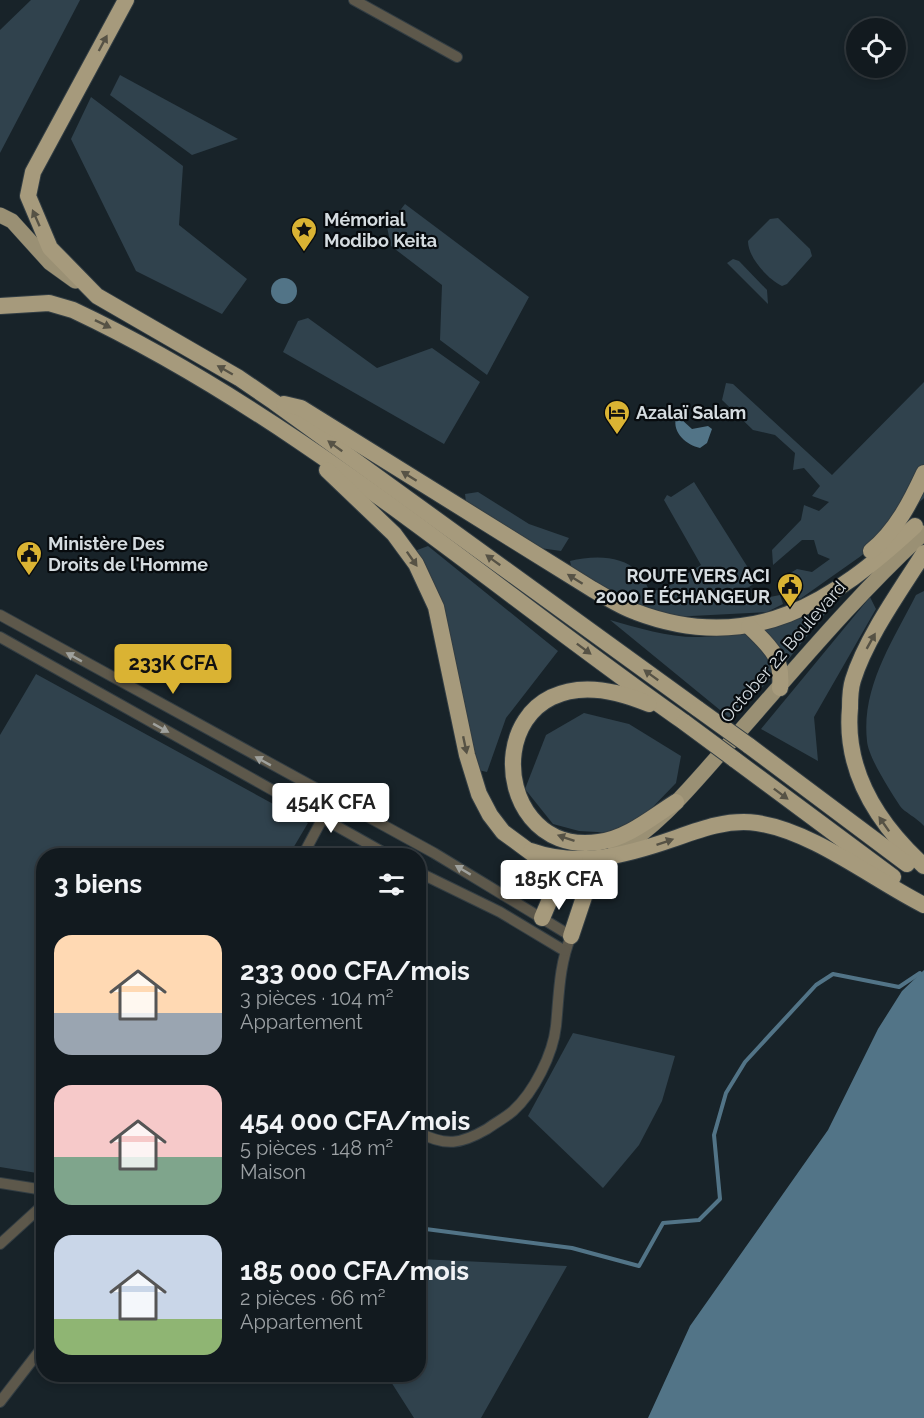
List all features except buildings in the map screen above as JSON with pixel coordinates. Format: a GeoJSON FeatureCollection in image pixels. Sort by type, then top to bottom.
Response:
{"type":"FeatureCollection","features":[{"type":"Feature","properties":{"kind":"highway"},"geometry":{"type":"LineString","coordinates":[[126,0],[33,172],[28,196],[50,248],[98,296],[239,378],[274,402],[830,804],[924,877]]}},
{"type":"Feature","properties":{"kind":"highway"},"geometry":{"type":"LineString","coordinates":[[0,306],[49,303],[73,310],[108,326],[206,381],[351,476],[924,900]]}},
{"type":"Feature","properties":{"kind":"highway"},"geometry":{"type":"LineString","coordinates":[[274,402],[301,408],[592,590],[636,612],[687,626],[749,626],[798,611],[832,594],[921,525]]}},
{"type":"Feature","properties":{"kind":"highway"},"geometry":{"type":"LineString","coordinates":[[281,431],[394,534],[416,564],[436,607],[467,755],[479,794],[490,815],[503,832],[541,860],[553,889]]}},
{"type":"Feature","properties":{"kind":"highway"},"geometry":{"type":"LineString","coordinates":[[667,621],[764,615],[805,599],[847,571],[883,542],[901,517],[924,473]]}},
{"type":"Feature","properties":{"kind":"highway"},"geometry":{"type":"LineString","coordinates":[[924,553],[868,646],[852,682],[849,738],[855,771],[866,795],[899,843],[924,866]]}},
{"type":"Feature","properties":{"kind":"highway"},"geometry":{"type":"LineString","coordinates":[[899,594],[924,571]]}},
{"type":"Feature","properties":{"kind":"highway"},"geometry":{"type":"LineString","coordinates":[[749,626],[779,661],[782,672],[780,687]]}},
{"type":"Feature","properties":{"kind":"highway"},"geometry":{"type":"LineString","coordinates":[[676,802],[622,835],[599,842],[572,842],[546,831],[528,814],[518,794],[510,758],[517,733],[531,714],[549,699],[570,691],[594,688],[623,693],[682,721]]}},
{"type":"Feature","properties":{"kind":"highway"},"geometry":{"type":"LineString","coordinates":[[530,851],[549,857],[575,860],[608,857],[651,846],[707,827],[731,822],[758,823],[790,833],[833,853],[924,905]]}},
{"type":"Feature","properties":{"kind":"highway"},"geometry":{"type":"LineString","coordinates":[[568,943],[586,891],[608,857]]}},
{"type":"Feature","properties":{"kind":"highway"},"geometry":{"type":"LineString","coordinates":[[539,925],[553,889],[575,860]]}},
{"type":"Feature","properties":{"kind":"main road"},"geometry":{"type":"LineString","coordinates":[[0,215],[12,220],[50,263],[98,296]]}},
{"type":"Feature","properties":{"kind":"main road"},"geometry":{"type":"LineString","coordinates":[[0,297],[49,303]]}},
{"type":"Feature","properties":{"kind":"main road","name":"October 22 Boulevard"},"geometry":{"type":"LineString","coordinates":[[608,857],[645,832],[676,802],[921,525]]}},
{"type":"Feature","properties":{"kind":"street"},"geometry":{"type":"LineString","coordinates":[[354,0],[457,57]]}},
{"type":"Feature","properties":{"kind":"street"},"geometry":{"type":"LineString","coordinates":[[0,615],[333,799],[434,852],[568,943]]}},
{"type":"Feature","properties":{"kind":"street"},"geometry":{"type":"LineString","coordinates":[[0,637],[375,848]]}},
{"type":"Feature","properties":{"kind":"street"},"geometry":{"type":"LineString","coordinates":[[307,848],[333,799]]}},
{"type":"Feature","properties":{"kind":"street"},"geometry":{"type":"LineString","coordinates":[[426,876],[539,925],[568,943]]}},
{"type":"Feature","properties":{"kind":"street"},"geometry":{"type":"LineString","coordinates":[[426,1135],[448,1142],[465,1142],[506,1116],[521,1103],[550,1052],[568,943]]}},
{"type":"Feature","properties":{"kind":"street"},"geometry":{"type":"LineString","coordinates":[[0,1183],[36,1189]]}},
{"type":"Feature","properties":{"kind":"street"},"geometry":{"type":"LineString","coordinates":[[0,1244],[36,1211]]}},
{"type":"Feature","properties":{"kind":"street"},"geometry":{"type":"LineString","coordinates":[[0,1402],[36,1355]]}},
{"type":"Feature","properties":{"kind":"shaded area"},"geometry":{"type":"Polygon","coordinates":[[[31,0],[80,0],[0,153],[0,30],[31,0]]]}},
{"type":"Feature","properties":{"kind":"shaded area"},"geometry":{"type":"Polygon","coordinates":[[[120,75],[238,139],[192,155],[110,95],[120,75]]]}},
{"type":"Feature","properties":{"kind":"shaded area"},"geometry":{"type":"Polygon","coordinates":[[[91,97],[183,166],[179,225],[247,279],[222,314],[136,271],[71,139],[91,97]]]}},
{"type":"Feature","properties":{"kind":"shaded area"},"geometry":{"type":"Polygon","coordinates":[[[405,204],[529,297],[487,375],[440,340],[442,285],[391,246],[387,227],[405,204]]]}},
{"type":"Feature","properties":{"kind":"shaded area"},"geometry":{"type":"Polygon","coordinates":[[[778,218],[810,249],[812,256],[787,284],[782,286],[755,261],[748,241],[770,219],[778,218]]]}},
{"type":"Feature","properties":{"kind":"shaded area"},"geometry":{"type":"Polygon","coordinates":[[[733,259],[739,261],[767,290],[768,304],[727,263],[733,259]]]}},
{"type":"Feature","properties":{"kind":"shaded area"},"geometry":{"type":"Polygon","coordinates":[[[284,278],[293,282],[297,291],[293,300],[284,304],[275,300],[271,291],[275,282],[284,278]]]}},
{"type":"Feature","properties":{"kind":"shaded area"},"geometry":{"type":"Polygon","coordinates":[[[308,318],[377,368],[432,348],[480,382],[444,444],[283,352],[298,321],[308,318]]]}},
{"type":"Feature","properties":{"kind":"shaded area"},"geometry":{"type":"Polygon","coordinates":[[[924,382],[924,498],[861,556],[800,599],[791,593],[785,576],[797,569],[812,572],[830,559],[818,554],[814,540],[802,540],[773,565],[772,550],[801,520],[804,505],[819,511],[829,502],[812,496],[820,486],[804,468],[793,470],[795,453],[775,435],[753,430],[722,400],[726,383],[733,384],[832,475],[924,382]]]}},
{"type":"Feature","properties":{"kind":"shaded area"},"geometry":{"type":"Polygon","coordinates":[[[676,418],[681,419],[692,429],[708,426],[712,429],[707,443],[700,448],[682,438],[676,429],[676,418]]]}},
{"type":"Feature","properties":{"kind":"shaded area"},"geometry":{"type":"Polygon","coordinates":[[[694,482],[757,582],[739,593],[744,602],[780,595],[783,604],[767,612],[672,617],[640,607],[573,575],[570,561],[587,558],[615,559],[638,572],[650,592],[667,587],[701,565],[664,500],[667,495],[671,497],[694,482]]]}},
{"type":"Feature","properties":{"kind":"shaded area"},"geometry":{"type":"Polygon","coordinates":[[[478,492],[529,524],[569,538],[561,551],[540,548],[466,502],[465,494],[478,492]]]}},
{"type":"Feature","properties":{"kind":"shaded area"},"geometry":{"type":"Polygon","coordinates":[[[428,546],[558,651],[506,718],[487,772],[478,770],[412,552],[428,546]]]}},
{"type":"Feature","properties":{"kind":"shaded area"},"geometry":{"type":"Polygon","coordinates":[[[924,591],[924,826],[902,808],[880,774],[868,748],[866,721],[874,683],[889,647],[916,595],[924,591]]]}},
{"type":"Feature","properties":{"kind":"shaded area"},"geometry":{"type":"Polygon","coordinates":[[[870,597],[876,609],[814,717],[818,761],[761,729],[870,597]]]}},
{"type":"Feature","properties":{"kind":"shaded area"},"geometry":{"type":"Polygon","coordinates":[[[828,610],[783,666],[731,719],[610,620],[666,634],[701,637],[750,631],[828,610]]]}},
{"type":"Feature","properties":{"kind":"shaded area"},"geometry":{"type":"Polygon","coordinates":[[[36,674],[308,823],[293,848],[36,848],[36,1173],[0,1167],[0,735],[36,674]]]}},
{"type":"Feature","properties":{"kind":"shaded area"},"geometry":{"type":"Polygon","coordinates":[[[584,713],[629,724],[681,756],[676,783],[645,815],[615,833],[579,831],[553,824],[525,789],[546,735],[584,713]]]}},
{"type":"Feature","properties":{"kind":"shaded area"},"geometry":{"type":"Polygon","coordinates":[[[924,970],[924,1418],[648,1418],[690,1326],[828,1130],[878,1029],[902,991],[924,970]]]}},
{"type":"Feature","properties":{"kind":"shaded area"},"geometry":{"type":"Polygon","coordinates":[[[573,1033],[675,1056],[662,1101],[639,1145],[603,1188],[528,1116],[573,1033]]]}},
{"type":"Feature","properties":{"kind":"shaded area"},"geometry":{"type":"Polygon","coordinates":[[[426,1259],[567,1266],[481,1418],[414,1418],[391,1382],[426,1382],[426,1259]]]}},
{"type":"Feature","properties":{"kind":"waterway"},"geometry":{"type":"LineString","coordinates":[[426,1229],[572,1248],[639,1266],[663,1223],[699,1220],[720,1199],[714,1135],[726,1093],[745,1062],[816,985],[833,974],[899,987],[920,973]]}},
{"type":"Feature","properties":{"kind":"place","name":"Mémorial Modibo Keita"},"geometry":{"type":"Point","coordinates":[304,253]}},
{"type":"Feature","properties":{"kind":"place","name":"Azalaï Salam"},"geometry":{"type":"Point","coordinates":[617,436]}},
{"type":"Feature","properties":{"kind":"place","name":"Ministère Des Droits de l'Homme"},"geometry":{"type":"Point","coordinates":[29,577]}},
{"type":"Feature","properties":{"kind":"place","name":"ROUTE VERS ACI 2000 E ÉCHANGEUR"},"geometry":{"type":"Point","coordinates":[790,609]}}]}
